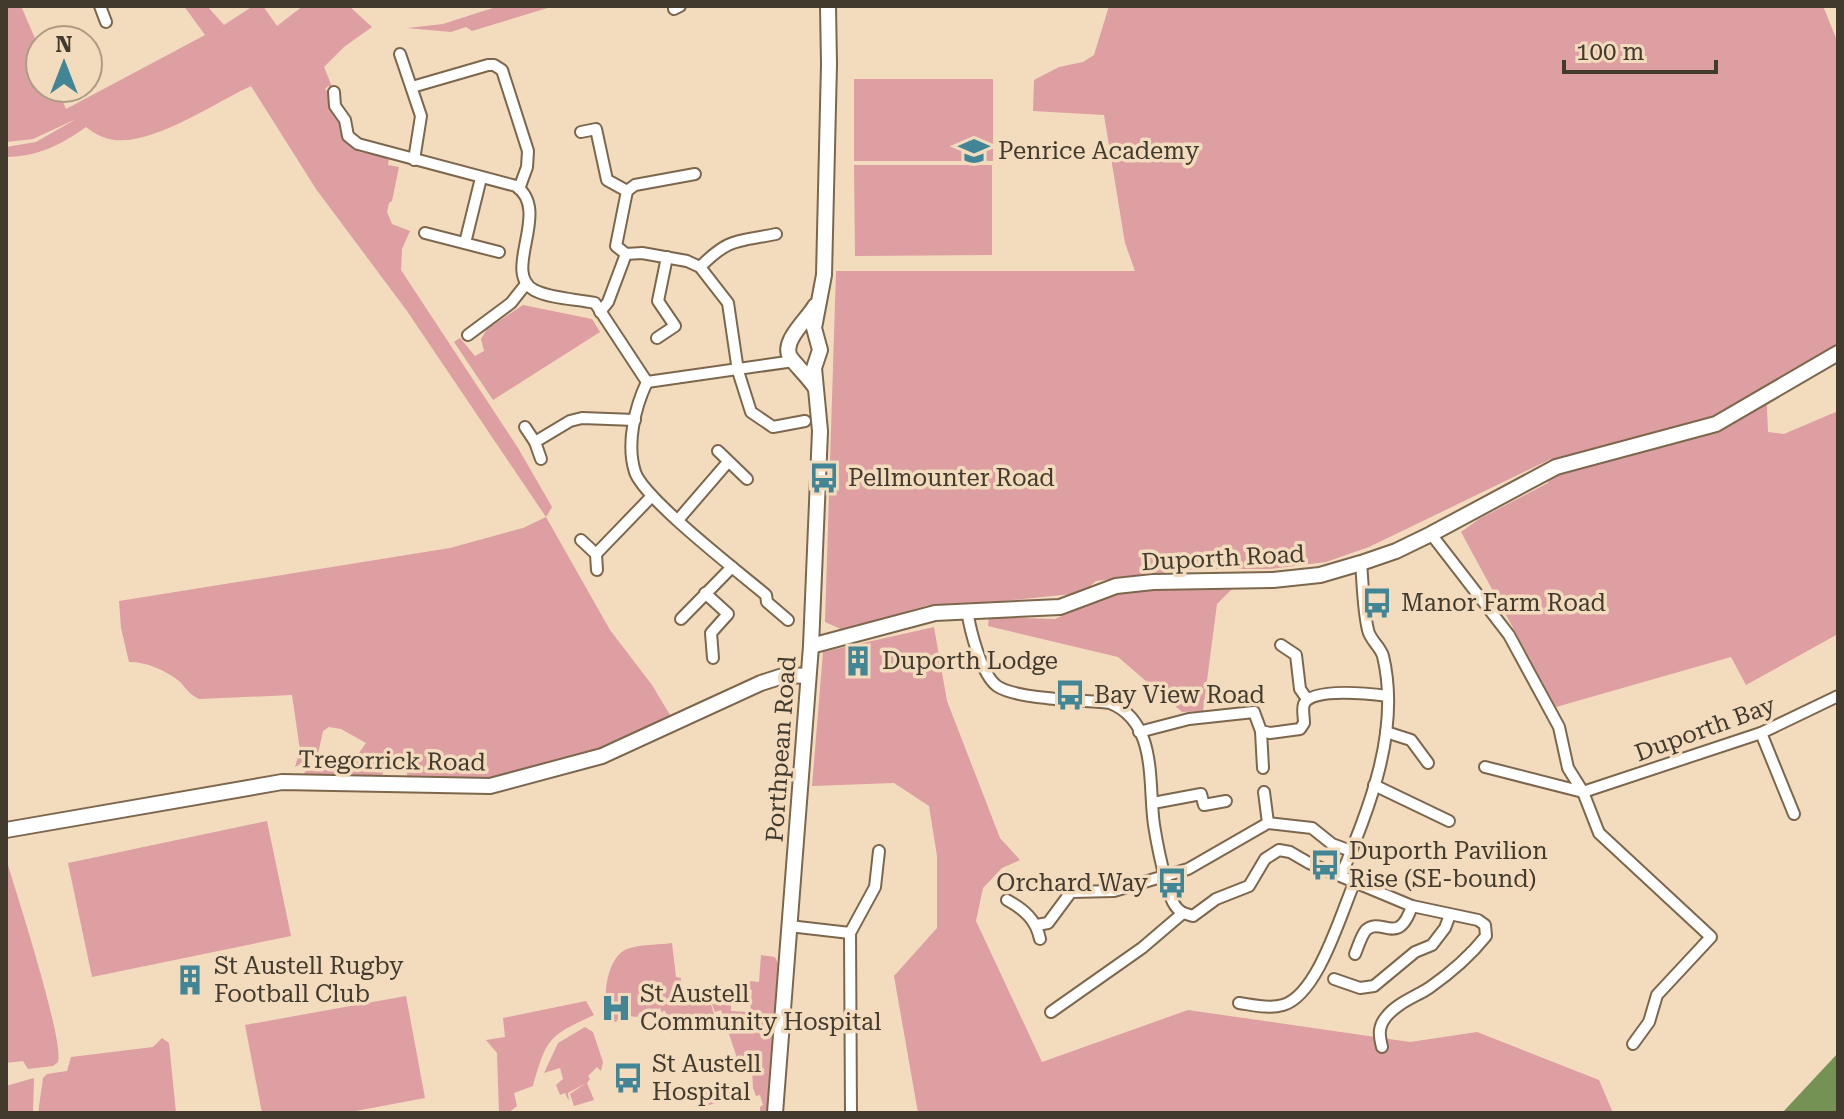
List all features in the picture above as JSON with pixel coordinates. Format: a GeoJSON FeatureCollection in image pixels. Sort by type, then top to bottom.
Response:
{"type":"FeatureCollection","features":[{"type":"Feature","properties":{"kind":"street"},"geometry":{"type":"LineString","coordinates":[[100,6],[106,22]]}},
{"type":"Feature","properties":{"kind":"street","name":"Porthpean Road"},"geometry":{"type":"LineString","coordinates":[[775,1113],[811,646],[820,431],[814,368],[820,350],[814,328],[824,275],[828,6]]}},
{"type":"Feature","properties":{"kind":"street"},"geometry":{"type":"LineString","coordinates":[[400,54],[421,116],[414,160]]}},
{"type":"Feature","properties":{"kind":"street"},"geometry":{"type":"LineString","coordinates":[[412,87],[488,65],[502,70],[528,151],[527,167],[519,189]]}},
{"type":"Feature","properties":{"kind":"street"},"geometry":{"type":"LineString","coordinates":[[334,92],[335,106],[343,116],[348,136],[353,141],[519,189],[526,197],[530,216],[522,266],[526,284],[536,291],[595,303],[647,382]]}},
{"type":"Feature","properties":{"kind":"street"},"geometry":{"type":"LineString","coordinates":[[581,132],[596,129],[607,180],[627,191]]}},
{"type":"Feature","properties":{"kind":"street"},"geometry":{"type":"LineString","coordinates":[[695,174],[635,185],[627,191],[616,246],[626,254],[667,257],[700,267],[728,303],[738,371],[751,412],[773,427],[805,421]]}},
{"type":"Feature","properties":{"kind":"street"},"geometry":{"type":"LineString","coordinates":[[465,243],[481,178]]}},
{"type":"Feature","properties":{"kind":"street"},"geometry":{"type":"LineString","coordinates":[[425,233],[499,252]]}},
{"type":"Feature","properties":{"kind":"street"},"geometry":{"type":"LineString","coordinates":[[700,267],[719,248],[730,242],[776,234]]}},
{"type":"Feature","properties":{"kind":"street"},"geometry":{"type":"LineString","coordinates":[[600,312],[608,302],[626,254]]}},
{"type":"Feature","properties":{"kind":"street"},"geometry":{"type":"LineString","coordinates":[[657,338],[675,326],[658,301],[667,257]]}},
{"type":"Feature","properties":{"kind":"street"},"geometry":{"type":"LineString","coordinates":[[468,335],[511,303],[526,284]]}},
{"type":"Feature","properties":{"kind":"street","name":"Porthpean Road"},"geometry":{"type":"LineString","coordinates":[[790,342],[818,302]]}},
{"type":"Feature","properties":{"kind":"street"},"geometry":{"type":"LineString","coordinates":[[766,364],[790,342],[806,333],[818,341]]}},
{"type":"Feature","properties":{"kind":"street"},"geometry":{"type":"LineString","coordinates":[[790,342],[789,354],[816,389]]}},
{"type":"Feature","properties":{"kind":"street","name":"Duporth Road"},"geometry":{"type":"LineString","coordinates":[[811,646],[935,613],[1060,607],[1116,586],[1153,582],[1277,580],[1320,575],[1396,551],[1556,467],[1716,424],[1838,353]]}},
{"type":"Feature","properties":{"kind":"street"},"geometry":{"type":"LineString","coordinates":[[647,382],[738,371],[766,364],[808,364],[818,357]]}},
{"type":"Feature","properties":{"kind":"street"},"geometry":{"type":"LineString","coordinates":[[647,382],[635,420],[635,471],[640,483],[678,520],[766,595],[767,602],[788,620]]}},
{"type":"Feature","properties":{"kind":"street"},"geometry":{"type":"LineString","coordinates":[[535,442],[570,421],[582,418],[635,420]]}},
{"type":"Feature","properties":{"kind":"street"},"geometry":{"type":"LineString","coordinates":[[525,427],[541,459]]}},
{"type":"Feature","properties":{"kind":"street"},"geometry":{"type":"LineString","coordinates":[[718,451],[747,479]]}},
{"type":"Feature","properties":{"kind":"street"},"geometry":{"type":"LineString","coordinates":[[678,520],[728,462]]}},
{"type":"Feature","properties":{"kind":"street"},"geometry":{"type":"LineString","coordinates":[[596,554],[652,496]]}},
{"type":"Feature","properties":{"kind":"street"},"geometry":{"type":"LineString","coordinates":[[1431,534],[1509,635],[1559,727],[1568,768],[1583,792],[1599,833],[1711,937],[1657,995],[1649,1022],[1633,1044]]}},
{"type":"Feature","properties":{"kind":"street"},"geometry":{"type":"LineString","coordinates":[[581,540],[596,554],[597,570]]}},
{"type":"Feature","properties":{"kind":"street"},"geometry":{"type":"LineString","coordinates":[[1341,876],[1374,785],[1386,732],[1388,696],[1382,653],[1368,633],[1361,563]]}},
{"type":"Feature","properties":{"kind":"street"},"geometry":{"type":"LineString","coordinates":[[681,619],[732,567]]}},
{"type":"Feature","properties":{"kind":"street"},"geometry":{"type":"LineString","coordinates":[[705,593],[728,614],[711,633],[713,658]]}},
{"type":"Feature","properties":{"kind":"street"},"geometry":{"type":"LineString","coordinates":[[967,610],[970,630],[988,675],[998,686],[1022,694],[1110,703],[1124,708],[1132,716],[1151,762],[1153,822],[1165,876],[1172,902],[1183,913],[1193,916],[1216,899],[1245,890],[1265,859],[1279,850],[1290,852],[1412,906],[1478,920],[1485,925],[1486,936],[1478,947],[1431,986],[1386,1017],[1378,1032],[1382,1047]]}},
{"type":"Feature","properties":{"kind":"street"},"geometry":{"type":"LineString","coordinates":[[1281,645],[1296,655],[1300,689],[1307,699]]}},
{"type":"Feature","properties":{"kind":"street","name":"Tregorrick Road"},"geometry":{"type":"LineString","coordinates":[[6,830],[282,782],[490,786],[614,752],[761,683],[786,675],[808,676]]}},
{"type":"Feature","properties":{"kind":"street"},"geometry":{"type":"LineString","coordinates":[[1261,731],[1270,733],[1300,729],[1304,723],[1303,706],[1307,699],[1316,695],[1347,693],[1388,696]]}},
{"type":"Feature","properties":{"kind":"street","name":"Duporth Bay"},"geometry":{"type":"LineString","coordinates":[[1583,792],[1761,733],[1838,696]]}},
{"type":"Feature","properties":{"kind":"street"},"geometry":{"type":"LineString","coordinates":[[1139,732],[1189,719],[1254,712],[1261,731],[1263,768]]}},
{"type":"Feature","properties":{"kind":"street"},"geometry":{"type":"LineString","coordinates":[[1386,732],[1411,740],[1428,763]]}},
{"type":"Feature","properties":{"kind":"street"},"geometry":{"type":"LineString","coordinates":[[1761,733],[1794,814]]}},
{"type":"Feature","properties":{"kind":"street"},"geometry":{"type":"LineString","coordinates":[[1485,767],[1583,792]]}},
{"type":"Feature","properties":{"kind":"street"},"geometry":{"type":"LineString","coordinates":[[1374,785],[1449,821]]}},
{"type":"Feature","properties":{"kind":"street"},"geometry":{"type":"LineString","coordinates":[[1264,792],[1268,823]]}},
{"type":"Feature","properties":{"kind":"street"},"geometry":{"type":"LineString","coordinates":[[1153,803],[1201,794],[1204,805],[1226,801]]}},
{"type":"Feature","properties":{"kind":"street"},"geometry":{"type":"LineString","coordinates":[[1037,925],[1048,923],[1071,892],[1114,891],[1188,869],[1268,823],[1312,828],[1332,844],[1351,851]]}},
{"type":"Feature","properties":{"kind":"street"},"geometry":{"type":"LineString","coordinates":[[851,1113],[850,933],[875,887],[879,851]]}},
{"type":"Feature","properties":{"kind":"street"},"geometry":{"type":"LineString","coordinates":[[1239,1003],[1283,1005],[1299,996],[1319,964],[1355,881]]}},
{"type":"Feature","properties":{"kind":"street"},"geometry":{"type":"LineString","coordinates":[[1007,900],[1021,908],[1037,925],[1040,939]]}},
{"type":"Feature","properties":{"kind":"street"},"geometry":{"type":"LineString","coordinates":[[1355,954],[1368,929],[1374,926],[1390,930],[1401,926],[1412,906]]}},
{"type":"Feature","properties":{"kind":"street"},"geometry":{"type":"LineString","coordinates":[[1051,1012],[1133,955],[1183,913]]}},
{"type":"Feature","properties":{"kind":"street"},"geometry":{"type":"LineString","coordinates":[[1334,979],[1360,988],[1374,986],[1415,952],[1432,945],[1445,928],[1450,915]]}},
{"type":"Feature","properties":{"kind":"street"},"geometry":{"type":"LineString","coordinates":[[789,926],[850,933]]}},
{"type":"Feature","properties":{"kind":"shaded area"},"geometry":{"type":"Polygon","coordinates":[[[6,6],[21,6],[29,24],[24,24],[24,104],[64,104],[66,109],[75,104],[104,104],[104,89],[205,35],[184,6],[207,6],[224,25],[253,6],[263,6],[277,26],[303,6],[349,6],[372,27],[344,47],[324,67],[333,89],[328,86],[325,89],[330,96],[333,113],[340,120],[344,138],[359,152],[389,158],[388,165],[399,167],[387,212],[392,224],[410,231],[402,249],[401,270],[518,448],[552,507],[546,517],[407,311],[316,189],[251,86],[178,124],[138,138],[119,140],[103,137],[86,127],[48,149],[6,157],[6,147],[36,142],[76,119],[33,139],[6,142],[6,6]]]}},
{"type":"Feature","properties":{"kind":"shaded area"},"geometry":{"type":"Polygon","coordinates":[[[499,6],[554,6],[472,31],[466,27],[451,32],[407,28],[443,24],[499,6]]]}},
{"type":"Feature","properties":{"kind":"shaded area"},"geometry":{"type":"Polygon","coordinates":[[[1109,6],[1823,6],[1838,43],[1838,346],[1766,385],[1768,432],[1784,434],[1838,411],[1838,634],[1746,685],[1731,657],[1556,707],[1461,532],[1479,519],[1548,483],[1551,459],[1369,547],[1326,562],[1270,569],[1196,569],[1096,581],[1082,593],[928,605],[843,630],[825,622],[836,271],[1135,271],[1125,243],[1104,115],[1033,111],[1034,80],[1094,55],[1109,6]]]}},
{"type":"Feature","properties":{"kind":"shaded area"},"geometry":{"type":"Polygon","coordinates":[[[854,79],[993,79],[993,161],[854,161],[854,79]]]}},
{"type":"Feature","properties":{"kind":"shaded area"},"geometry":{"type":"Polygon","coordinates":[[[854,165],[992,165],[992,255],[855,256],[854,165]]]}},
{"type":"Feature","properties":{"kind":"shaded area"},"geometry":{"type":"Polygon","coordinates":[[[523,305],[592,319],[600,332],[493,400],[454,342],[460,338],[475,356],[484,351],[481,339],[487,329],[523,305]]]}},
{"type":"Feature","properties":{"kind":"shaded area"},"geometry":{"type":"Polygon","coordinates":[[[546,517],[610,630],[652,685],[670,715],[653,728],[624,742],[566,761],[488,780],[407,779],[407,761],[384,760],[382,778],[302,776],[328,760],[347,770],[366,743],[341,729],[329,727],[323,731],[318,754],[295,767],[300,750],[292,695],[199,699],[162,670],[129,662],[119,601],[450,548],[523,528],[546,517]]]}},
{"type":"Feature","properties":{"kind":"shaded area"},"geometry":{"type":"Polygon","coordinates":[[[1234,587],[1217,604],[1203,711],[1182,712],[1118,657],[988,626],[989,617],[1055,619],[1121,590],[1234,587]]]}},
{"type":"Feature","properties":{"kind":"shaded area"},"geometry":{"type":"Polygon","coordinates":[[[934,627],[947,701],[1000,838],[1020,860],[1002,868],[983,888],[976,921],[1042,1062],[1188,1010],[1410,1042],[1477,1032],[1599,1080],[1613,1113],[918,1113],[894,976],[937,928],[937,856],[929,806],[894,783],[812,786],[823,652],[934,627]]]}},
{"type":"Feature","properties":{"kind":"shaded area"},"geometry":{"type":"Polygon","coordinates":[[[267,821],[291,936],[92,977],[68,863],[267,821]]]}},
{"type":"Feature","properties":{"kind":"shaded area"},"geometry":{"type":"Polygon","coordinates":[[[7,862],[54,1026],[58,1062],[53,1066],[28,1069],[23,1061],[6,1063],[7,862]]]}},
{"type":"Feature","properties":{"kind":"shaded area"},"geometry":{"type":"Polygon","coordinates":[[[672,943],[676,977],[681,978],[680,998],[687,999],[687,1003],[711,1004],[713,1021],[710,1014],[670,1027],[672,1035],[664,1019],[666,1013],[664,1010],[662,1013],[660,1008],[643,1014],[640,1012],[637,1017],[619,1018],[616,1022],[609,1020],[607,982],[620,954],[638,946],[672,943]]]}},
{"type":"Feature","properties":{"kind":"shaded area"},"geometry":{"type":"Polygon","coordinates":[[[761,955],[775,957],[781,970],[771,1113],[760,1113],[763,1105],[760,1095],[756,1096],[753,1088],[752,1069],[742,1073],[721,1010],[715,1012],[712,1004],[731,1005],[731,1011],[750,1012],[752,990],[746,989],[750,981],[759,982],[761,955]]]}},
{"type":"Feature","properties":{"kind":"shaded area"},"geometry":{"type":"Polygon","coordinates":[[[406,996],[425,1098],[345,1113],[262,1113],[245,1025],[406,996]]]}},
{"type":"Feature","properties":{"kind":"shaded area"},"geometry":{"type":"Polygon","coordinates":[[[586,1001],[594,1015],[567,1028],[552,1040],[542,1057],[533,1086],[514,1093],[517,1106],[508,1113],[499,1113],[497,1053],[486,1040],[505,1037],[503,1018],[586,1001]]]}},
{"type":"Feature","properties":{"kind":"shaded area"},"geometry":{"type":"Polygon","coordinates":[[[585,1027],[593,1032],[603,1062],[601,1071],[597,1067],[588,1076],[590,1079],[587,1083],[594,1100],[574,1106],[570,1094],[586,1083],[568,1093],[569,1101],[565,1093],[560,1095],[556,1085],[563,1079],[560,1068],[544,1073],[558,1043],[585,1027]]]}},
{"type":"Feature","properties":{"kind":"shaded area"},"geometry":{"type":"Polygon","coordinates":[[[162,1038],[169,1043],[176,1113],[38,1113],[43,1078],[47,1074],[67,1071],[71,1057],[153,1047],[162,1038]]]}},
{"type":"Feature","properties":{"kind":"shaded area"},"geometry":{"type":"Polygon","coordinates":[[[1838,1053],[1838,1113],[1782,1113],[1838,1053]]]}},
{"type":"Feature","properties":{"kind":"shaded area"},"geometry":{"type":"Polygon","coordinates":[[[34,1078],[33,1113],[6,1113],[6,1086],[34,1078]]]}},
{"type":"Feature","properties":{"kind":"shaded area"},"geometry":{"type":"Polygon","coordinates":[[[727,1082],[737,1096],[703,1107],[698,1092],[727,1082]]]}},
{"type":"Feature","properties":{"kind":"place","name":"Penrice Academy"},"geometry":{"type":"Point","coordinates":[974,151]}},
{"type":"Feature","properties":{"kind":"place","name":"Pellmounter Road"},"geometry":{"type":"Point","coordinates":[824,478]}},
{"type":"Feature","properties":{"kind":"place","name":"Manor Farm Road"},"geometry":{"type":"Point","coordinates":[1377,603]}},
{"type":"Feature","properties":{"kind":"place","name":"Duporth Lodge"},"geometry":{"type":"Point","coordinates":[858,661]}},
{"type":"Feature","properties":{"kind":"place","name":"Bay View Road"},"geometry":{"type":"Point","coordinates":[1070,695]}},
{"type":"Feature","properties":{"kind":"place","name":"Duporth Pavilion Rise (SE-bound)"},"geometry":{"type":"Point","coordinates":[1325,865]}},
{"type":"Feature","properties":{"kind":"place","name":"Orchard Way"},"geometry":{"type":"Point","coordinates":[1172,883]}},
{"type":"Feature","properties":{"kind":"place","name":"St Austell Rugby Football Club"},"geometry":{"type":"Point","coordinates":[190,980]}},
{"type":"Feature","properties":{"kind":"place","name":"St Austell Community Hospital"},"geometry":{"type":"Point","coordinates":[616,1008]}},
{"type":"Feature","properties":{"kind":"place","name":"St Austell Hospital"},"geometry":{"type":"Point","coordinates":[628,1078]}}]}
